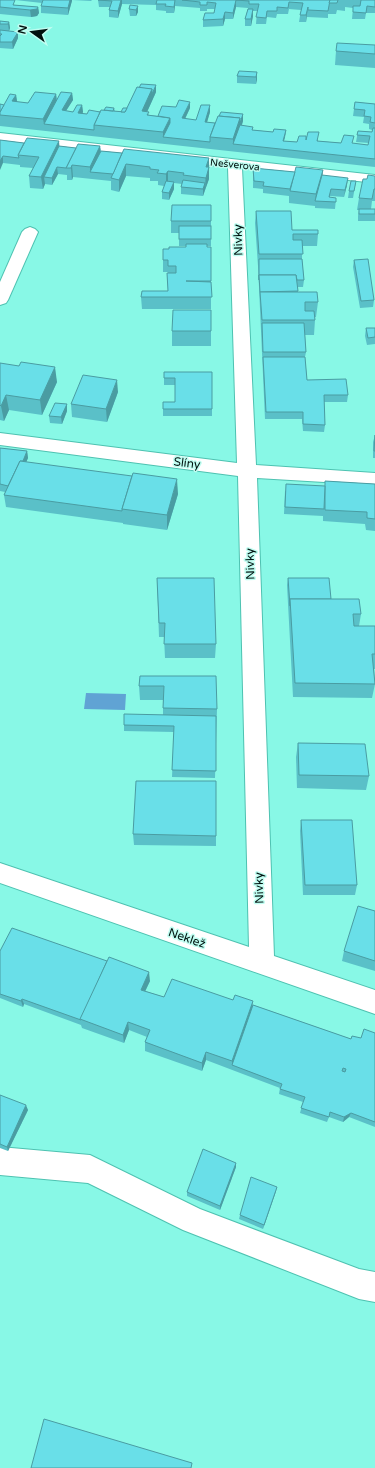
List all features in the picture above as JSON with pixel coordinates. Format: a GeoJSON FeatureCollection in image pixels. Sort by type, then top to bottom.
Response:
{"type":"FeatureCollection","features":[{"type":"Feature","properties":{"kind":"street","name":"Nešverova"},"geometry":{"type":"LineString","coordinates":[[0,137],[375,179]]}},
{"type":"Feature","properties":{"kind":"street","name":"Nivky"},"geometry":{"type":"LineString","coordinates":[[235,164],[247,471],[262,964]]}},
{"type":"Feature","properties":{"kind":"street"},"geometry":{"type":"LineString","coordinates":[[0,300],[30,232]]}},
{"type":"Feature","properties":{"kind":"street","name":"Slíny"},"geometry":{"type":"LineString","coordinates":[[0,439],[247,471],[375,480]]}},
{"type":"Feature","properties":{"kind":"street","name":"Neklež"},"geometry":{"type":"LineString","coordinates":[[0,873],[375,1002]]}},
{"type":"Feature","properties":{"kind":"street"},"geometry":{"type":"LineString","coordinates":[[0,1161],[90,1169],[193,1220],[359,1284],[375,1288]]}},
{"type":"Feature","properties":{"kind":"water"},"geometry":{"type":"Polygon","coordinates":[[[86,693],[126,694],[125,710],[84,709],[86,693]]]}},
{"type":"Feature","properties":{"kind":"building"},"geometry":{"type":"Polygon","coordinates":[[[0,0],[15,0],[13,5],[38,7],[37,9],[30,10],[0,7],[0,0]]]}},
{"type":"Feature","properties":{"kind":"building"},"geometry":{"type":"Polygon","coordinates":[[[43,0],[70,0],[68,8],[41,6],[43,0]]]}},
{"type":"Feature","properties":{"kind":"building"},"geometry":{"type":"Polygon","coordinates":[[[98,0],[121,0],[118,11],[109,10],[112,1],[98,0]]]}},
{"type":"Feature","properties":{"kind":"building"},"geometry":{"type":"Polygon","coordinates":[[[157,0],[175,0],[174,7],[165,6],[166,4],[156,4],[157,0]]]}},
{"type":"Feature","properties":{"kind":"building"},"geometry":{"type":"Polygon","coordinates":[[[182,0],[236,0],[233,13],[225,12],[223,19],[203,20],[205,13],[214,13],[216,3],[207,2],[207,5],[200,5],[200,2],[182,0]]]}},
{"type":"Feature","properties":{"kind":"building"},"geometry":{"type":"Polygon","coordinates":[[[236,0],[330,0],[328,11],[308,10],[308,7],[306,15],[300,15],[303,3],[289,2],[288,8],[277,7],[277,11],[267,11],[266,18],[256,17],[259,4],[249,4],[249,1],[236,0]]]}},
{"type":"Feature","properties":{"kind":"building"},"geometry":{"type":"Polygon","coordinates":[[[330,0],[338,0],[337,3],[329,3],[330,0]]]}},
{"type":"Feature","properties":{"kind":"building"},"geometry":{"type":"Polygon","coordinates":[[[361,0],[375,0],[375,7],[367,6],[366,13],[353,12],[353,6],[360,6],[361,0]]]}},
{"type":"Feature","properties":{"kind":"building"},"geometry":{"type":"Polygon","coordinates":[[[130,5],[138,6],[136,10],[129,9],[130,5]]]}},
{"type":"Feature","properties":{"kind":"building"},"geometry":{"type":"Polygon","coordinates":[[[248,9],[253,9],[251,19],[245,19],[248,9]]]}},
{"type":"Feature","properties":{"kind":"building"},"geometry":{"type":"Polygon","coordinates":[[[0,21],[9,22],[8,24],[0,24],[0,21]]]}},
{"type":"Feature","properties":{"kind":"building"},"geometry":{"type":"Polygon","coordinates":[[[0,30],[18,32],[12,42],[0,42],[0,36],[2,34],[0,34],[0,30]]]}},
{"type":"Feature","properties":{"kind":"building"},"geometry":{"type":"Polygon","coordinates":[[[337,43],[375,45],[375,54],[336,51],[337,43]]]}},
{"type":"Feature","properties":{"kind":"building"},"geometry":{"type":"Polygon","coordinates":[[[239,71],[257,72],[256,77],[237,76],[239,71]]]}},
{"type":"Feature","properties":{"kind":"building"},"geometry":{"type":"Polygon","coordinates":[[[141,84],[156,85],[152,94],[152,89],[139,88],[141,84]]]}},
{"type":"Feature","properties":{"kind":"building"},"geometry":{"type":"Polygon","coordinates":[[[137,87],[152,89],[142,111],[149,112],[147,115],[170,118],[163,132],[94,125],[101,110],[125,112],[137,87]]]}},
{"type":"Feature","properties":{"kind":"building"},"geometry":{"type":"Polygon","coordinates":[[[35,92],[56,94],[43,119],[0,115],[0,112],[10,94],[16,95],[12,101],[28,103],[35,92]]]}},
{"type":"Feature","properties":{"kind":"building"},"geometry":{"type":"Polygon","coordinates":[[[61,92],[72,93],[62,110],[73,112],[77,105],[82,105],[78,113],[87,114],[89,110],[100,112],[94,125],[94,130],[44,124],[61,92]]]}},
{"type":"Feature","properties":{"kind":"building"},"geometry":{"type":"Polygon","coordinates":[[[179,100],[190,102],[182,118],[196,120],[201,105],[210,105],[205,122],[215,123],[210,137],[210,142],[163,137],[170,123],[170,118],[158,116],[162,106],[176,107],[179,100]]]}},
{"type":"Feature","properties":{"kind":"building"},"geometry":{"type":"Polygon","coordinates":[[[355,102],[375,104],[375,123],[370,122],[371,117],[364,116],[365,110],[354,109],[355,102]]]}},
{"type":"Feature","properties":{"kind":"building"},"geometry":{"type":"Polygon","coordinates":[[[0,104],[4,105],[0,112],[0,104]]]}},
{"type":"Feature","properties":{"kind":"building"},"geometry":{"type":"Polygon","coordinates":[[[106,107],[114,108],[113,111],[104,110],[106,107]]]}},
{"type":"Feature","properties":{"kind":"building"},"geometry":{"type":"Polygon","coordinates":[[[123,108],[127,108],[125,112],[121,112],[123,108]]]}},
{"type":"Feature","properties":{"kind":"building"},"geometry":{"type":"Polygon","coordinates":[[[221,112],[243,114],[240,123],[240,118],[219,116],[221,112]]]}},
{"type":"Feature","properties":{"kind":"building"},"geometry":{"type":"Polygon","coordinates":[[[218,116],[240,118],[233,139],[210,137],[218,116]]]}},
{"type":"Feature","properties":{"kind":"building"},"geometry":{"type":"Polygon","coordinates":[[[240,125],[253,127],[252,130],[273,132],[274,129],[286,130],[283,141],[297,142],[299,136],[306,136],[306,140],[308,132],[319,132],[317,141],[341,143],[344,135],[354,136],[352,143],[368,145],[370,136],[357,135],[358,131],[372,132],[373,128],[375,128],[375,159],[233,144],[240,125]]]}},
{"type":"Feature","properties":{"kind":"building"},"geometry":{"type":"Polygon","coordinates":[[[27,138],[59,141],[41,177],[29,176],[39,157],[18,155],[27,138]]]}},
{"type":"Feature","properties":{"kind":"building"},"geometry":{"type":"Polygon","coordinates":[[[0,140],[24,143],[18,155],[19,158],[3,156],[0,161],[0,140]]]}},
{"type":"Feature","properties":{"kind":"building"},"geometry":{"type":"Polygon","coordinates":[[[78,144],[100,146],[90,167],[72,165],[71,168],[66,168],[78,144]]]}},
{"type":"Feature","properties":{"kind":"building"},"geometry":{"type":"Polygon","coordinates":[[[59,146],[76,148],[66,168],[57,167],[52,178],[44,177],[59,146]]]}},
{"type":"Feature","properties":{"kind":"building"},"geometry":{"type":"Polygon","coordinates":[[[124,149],[209,158],[206,167],[209,167],[206,178],[183,175],[184,173],[168,171],[166,174],[157,173],[159,170],[150,169],[150,167],[126,164],[119,180],[111,178],[124,149]]]}},
{"type":"Feature","properties":{"kind":"building"},"geometry":{"type":"Polygon","coordinates":[[[101,151],[122,153],[113,174],[90,172],[101,151]]]}},
{"type":"Feature","properties":{"kind":"building"},"geometry":{"type":"Polygon","coordinates":[[[296,167],[323,170],[316,194],[290,191],[296,167]]]}},
{"type":"Feature","properties":{"kind":"building"},"geometry":{"type":"Polygon","coordinates":[[[253,168],[295,172],[290,189],[263,186],[264,182],[254,181],[253,168]]]}},
{"type":"Feature","properties":{"kind":"building"},"geometry":{"type":"Polygon","coordinates":[[[322,175],[348,178],[345,190],[331,189],[329,197],[336,198],[336,202],[315,201],[322,175]]]}},
{"type":"Feature","properties":{"kind":"building"},"geometry":{"type":"Polygon","coordinates":[[[368,175],[375,176],[375,189],[372,199],[359,198],[363,179],[367,179],[368,175]]]}},
{"type":"Feature","properties":{"kind":"building"},"geometry":{"type":"Polygon","coordinates":[[[183,180],[205,183],[203,189],[181,187],[183,180]]]}},
{"type":"Feature","properties":{"kind":"building"},"geometry":{"type":"Polygon","coordinates":[[[166,181],[174,182],[169,193],[162,192],[166,181]]]}},
{"type":"Feature","properties":{"kind":"building"},"geometry":{"type":"Polygon","coordinates":[[[351,181],[356,181],[354,191],[349,191],[351,181]]]}},
{"type":"Feature","properties":{"kind":"building"},"geometry":{"type":"Polygon","coordinates":[[[172,205],[211,205],[211,221],[171,221],[172,205]]]}},
{"type":"Feature","properties":{"kind":"building"},"geometry":{"type":"Polygon","coordinates":[[[359,209],[375,209],[375,214],[359,214],[359,209]]]}},
{"type":"Feature","properties":{"kind":"building"},"geometry":{"type":"Polygon","coordinates":[[[256,211],[291,211],[292,230],[318,230],[318,234],[293,234],[293,240],[302,240],[303,254],[259,254],[256,211]]]}},
{"type":"Feature","properties":{"kind":"building"},"geometry":{"type":"Polygon","coordinates":[[[179,226],[211,226],[211,239],[179,239],[179,226]]]}},
{"type":"Feature","properties":{"kind":"building"},"geometry":{"type":"Polygon","coordinates":[[[186,244],[207,244],[207,247],[211,247],[211,281],[186,281],[211,282],[212,297],[141,297],[142,291],[168,291],[167,273],[176,273],[176,266],[168,266],[168,260],[163,260],[163,249],[169,249],[169,247],[186,247],[186,244]]]}},
{"type":"Feature","properties":{"kind":"building"},"geometry":{"type":"Polygon","coordinates":[[[259,259],[302,259],[304,280],[297,280],[296,275],[259,275],[259,259]]]}},
{"type":"Feature","properties":{"kind":"building"},"geometry":{"type":"Polygon","coordinates":[[[368,259],[374,300],[361,301],[354,260],[368,259]]]}},
{"type":"Feature","properties":{"kind":"building"},"geometry":{"type":"Polygon","coordinates":[[[259,275],[296,275],[298,291],[260,292],[259,275]]]}},
{"type":"Feature","properties":{"kind":"building"},"geometry":{"type":"Polygon","coordinates":[[[260,292],[317,292],[318,302],[305,302],[305,311],[314,311],[315,320],[262,320],[260,292]]]}},
{"type":"Feature","properties":{"kind":"building"},"geometry":{"type":"Polygon","coordinates":[[[173,310],[211,310],[211,331],[172,331],[173,310]]]}},
{"type":"Feature","properties":{"kind":"building"},"geometry":{"type":"Polygon","coordinates":[[[262,323],[304,323],[306,352],[263,352],[262,323]]]}},
{"type":"Feature","properties":{"kind":"building"},"geometry":{"type":"Polygon","coordinates":[[[366,328],[375,328],[375,337],[368,338],[366,328]]]}},
{"type":"Feature","properties":{"kind":"building"},"geometry":{"type":"Polygon","coordinates":[[[263,357],[305,357],[307,380],[346,379],[348,395],[324,395],[325,425],[303,424],[303,412],[266,412],[263,357]]]}},
{"type":"Feature","properties":{"kind":"building"},"geometry":{"type":"Polygon","coordinates":[[[21,362],[55,367],[40,400],[6,395],[1,406],[0,363],[19,366],[21,362]]]}},
{"type":"Feature","properties":{"kind":"building"},"geometry":{"type":"Polygon","coordinates":[[[164,372],[212,372],[212,409],[163,409],[163,402],[175,402],[175,378],[164,378],[164,372]]]}},
{"type":"Feature","properties":{"kind":"building"},"geometry":{"type":"Polygon","coordinates":[[[83,375],[117,380],[106,409],[71,404],[83,375]]]}},
{"type":"Feature","properties":{"kind":"building"},"geometry":{"type":"Polygon","coordinates":[[[55,403],[67,404],[61,417],[49,416],[55,403]]]}},
{"type":"Feature","properties":{"kind":"building"},"geometry":{"type":"Polygon","coordinates":[[[0,448],[27,451],[23,461],[20,461],[8,486],[0,484],[0,448]]]}},
{"type":"Feature","properties":{"kind":"building"},"geometry":{"type":"Polygon","coordinates":[[[20,461],[132,476],[122,511],[4,495],[20,461]]]}},
{"type":"Feature","properties":{"kind":"building"},"geometry":{"type":"Polygon","coordinates":[[[133,473],[177,479],[167,515],[122,509],[133,473]]]}},
{"type":"Feature","properties":{"kind":"building"},"geometry":{"type":"Polygon","coordinates":[[[325,481],[375,484],[375,519],[367,518],[367,512],[325,510],[325,481]]]}},
{"type":"Feature","properties":{"kind":"building"},"geometry":{"type":"Polygon","coordinates":[[[286,484],[325,486],[324,509],[285,507],[286,484]]]}},
{"type":"Feature","properties":{"kind":"building"},"geometry":{"type":"Polygon","coordinates":[[[157,578],[214,578],[216,644],[164,644],[165,623],[159,623],[157,578]]]}},
{"type":"Feature","properties":{"kind":"building"},"geometry":{"type":"Polygon","coordinates":[[[288,578],[329,578],[331,599],[290,599],[290,606],[288,578]]]}},
{"type":"Feature","properties":{"kind":"building"},"geometry":{"type":"Polygon","coordinates":[[[290,599],[359,599],[361,614],[353,614],[354,626],[375,626],[375,654],[372,654],[375,684],[295,683],[290,599]]]}},
{"type":"Feature","properties":{"kind":"building"},"geometry":{"type":"Polygon","coordinates":[[[140,676],[216,676],[217,709],[163,708],[164,686],[139,686],[140,676]]]}},
{"type":"Feature","properties":{"kind":"building"},"geometry":{"type":"Polygon","coordinates":[[[124,714],[216,716],[216,771],[172,770],[174,726],[124,725],[124,714]]]}},
{"type":"Feature","properties":{"kind":"building"},"geometry":{"type":"Polygon","coordinates":[[[298,743],[365,744],[369,776],[299,775],[298,743]]]}},
{"type":"Feature","properties":{"kind":"building"},"geometry":{"type":"Polygon","coordinates":[[[136,781],[216,781],[216,836],[133,834],[136,781]]]}},
{"type":"Feature","properties":{"kind":"building"},"geometry":{"type":"Polygon","coordinates":[[[301,820],[352,820],[357,885],[305,885],[301,820]]]}},
{"type":"Feature","properties":{"kind":"building"},"geometry":{"type":"Polygon","coordinates":[[[358,906],[375,911],[375,961],[344,951],[358,906]]]}},
{"type":"Feature","properties":{"kind":"building"},"geometry":{"type":"Polygon","coordinates":[[[12,928],[107,961],[81,1020],[22,999],[21,1001],[0,994],[0,951],[12,928]]]}},
{"type":"Feature","properties":{"kind":"building"},"geometry":{"type":"Polygon","coordinates":[[[109,957],[149,972],[141,990],[164,997],[172,979],[233,1000],[235,995],[253,1001],[232,1061],[206,1052],[202,1063],[145,1042],[150,1030],[128,1022],[123,1035],[80,1019],[109,957]]]}},
{"type":"Feature","properties":{"kind":"building"},"geometry":{"type":"Polygon","coordinates":[[[253,1005],[351,1039],[352,1036],[361,1038],[364,1029],[375,1033],[375,1122],[351,1113],[344,1117],[330,1112],[329,1117],[301,1108],[305,1097],[280,1089],[282,1084],[232,1065],[253,1005]]]}},
{"type":"Feature","properties":{"kind":"building"},"geometry":{"type":"Polygon","coordinates":[[[0,1095],[26,1105],[7,1147],[0,1144],[0,1095]]]}},
{"type":"Feature","properties":{"kind":"building"},"geometry":{"type":"Polygon","coordinates":[[[203,1149],[236,1163],[220,1206],[187,1192],[203,1149]]]}},
{"type":"Feature","properties":{"kind":"building"},"geometry":{"type":"Polygon","coordinates":[[[251,1177],[277,1187],[264,1225],[240,1215],[251,1177]]]}},
{"type":"Feature","properties":{"kind":"building"},"geometry":{"type":"Polygon","coordinates":[[[44,1419],[192,1463],[191,1468],[31,1468],[44,1419]]]}}]}
